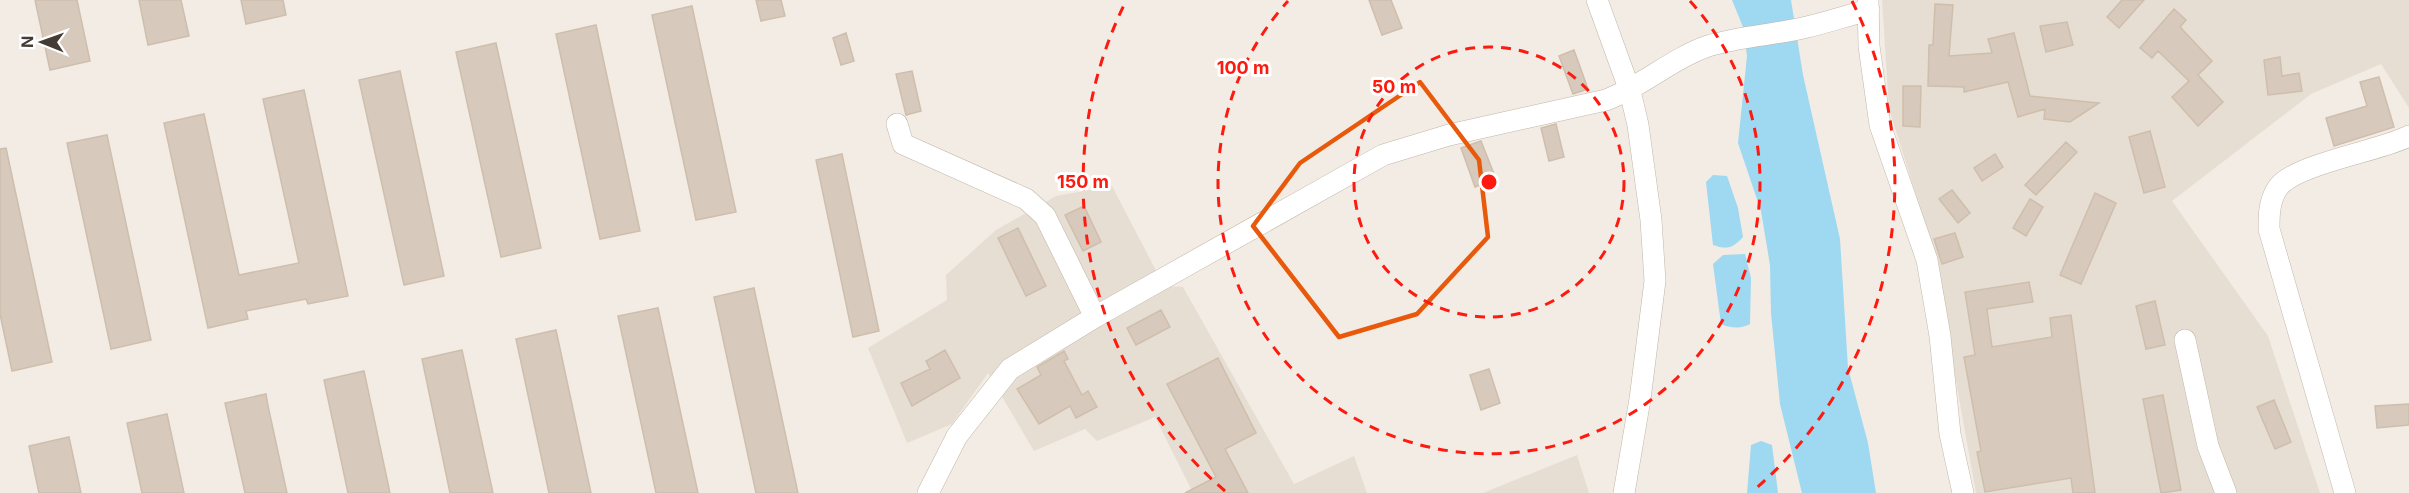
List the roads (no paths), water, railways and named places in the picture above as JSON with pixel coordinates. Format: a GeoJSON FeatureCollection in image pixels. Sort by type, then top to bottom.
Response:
{"type":"FeatureCollection","features":[{"type":"Feature","properties":{"kind":"street"},"geometry":{"type":"LineString","coordinates":[[1597,0],[1630,91],[1638,125],[1651,220],[1655,281],[1640,399],[1624,493]]}},
{"type":"Feature","properties":{"kind":"street"},"geometry":{"type":"LineString","coordinates":[[928,493],[957,436],[1010,369],[1095,318],[1383,155],[1449,135],[1606,100],[1630,91],[1668,65],[1706,47],[1738,38],[1807,27],[1869,5],[1869,46],[1880,125],[1927,260],[1940,336],[1950,434],[1963,493]]}},
{"type":"Feature","properties":{"kind":"street"},"geometry":{"type":"LineString","coordinates":[[897,124],[903,144],[1026,199],[1045,216],[1095,318]]}},
{"type":"Feature","properties":{"kind":"street"},"geometry":{"type":"LineString","coordinates":[[2345,493],[2269,229],[2269,207],[2277,187],[2299,174],[2409,136]]}},
{"type":"Feature","properties":{"kind":"street"},"geometry":{"type":"LineString","coordinates":[[2185,340],[2208,446],[2226,493]]}},
{"type":"Feature","properties":{"kind":"water"},"geometry":{"type":"Polygon","coordinates":[[[1732,0],[1791,0],[1803,75],[1840,239],[1848,368],[1868,443],[1876,493],[1802,493],[1780,404],[1771,313],[1770,265],[1761,211],[1738,143],[1747,56],[1743,27],[1732,0]]]}},
{"type":"Feature","properties":{"kind":"water"},"geometry":{"type":"Polygon","coordinates":[[[1713,175],[1727,176],[1738,208],[1743,237],[1730,247],[1713,245],[1706,182],[1713,175]]]}},
{"type":"Feature","properties":{"kind":"water"},"geometry":{"type":"Polygon","coordinates":[[[1745,254],[1751,278],[1750,324],[1739,327],[1721,324],[1713,264],[1723,255],[1745,254]]]}},
{"type":"Feature","properties":{"kind":"water"},"geometry":{"type":"Polygon","coordinates":[[[1761,441],[1772,445],[1778,493],[1747,493],[1751,445],[1761,441]]]}}]}
